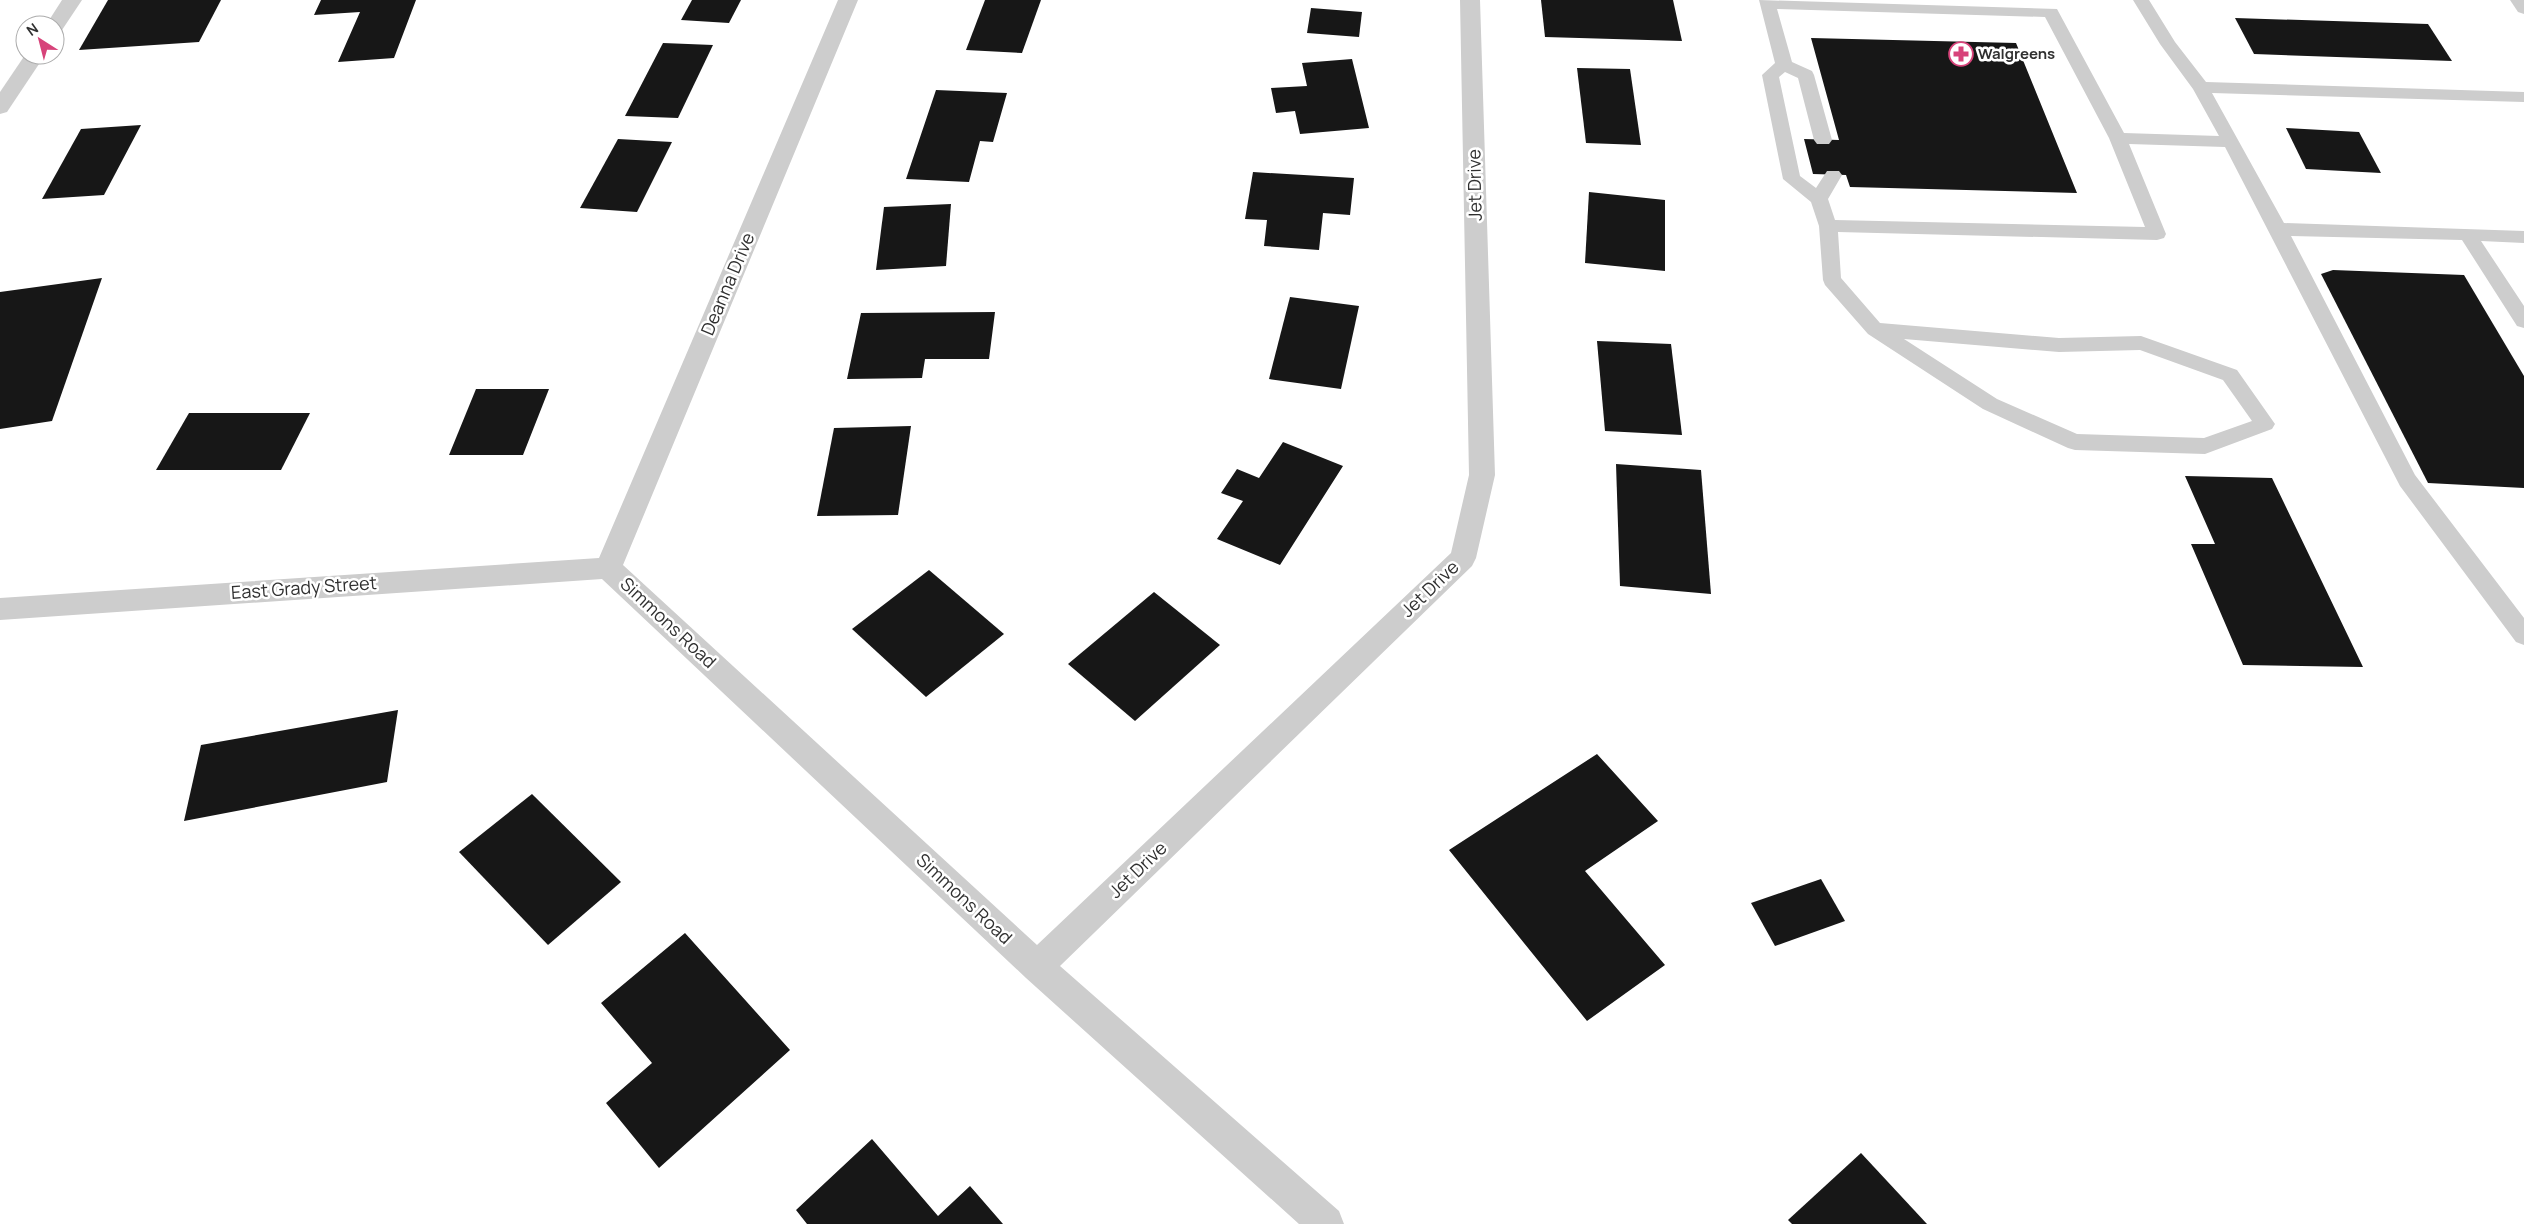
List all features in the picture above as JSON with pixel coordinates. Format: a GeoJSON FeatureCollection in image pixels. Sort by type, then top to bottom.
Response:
{"type":"FeatureCollection","features":[{"type":"Feature","properties":{"kind":"street"},"geometry":{"type":"LineString","coordinates":[[62,15],[72,0]]}},
{"type":"Feature","properties":{"kind":"street","name":"Deanna Drive"},"geometry":{"type":"LineString","coordinates":[[608,568],[848,0]]}},
{"type":"Feature","properties":{"kind":"street","name":"Jet Drive"},"geometry":{"type":"LineString","coordinates":[[1037,967],[1463,558],[1482,475],[1470,0]]}},
{"type":"Feature","properties":{"kind":"street"},"geometry":{"type":"LineString","coordinates":[[0,107],[28,65]]}},
{"type":"Feature","properties":{"kind":"street","name":"East Grady Street"},"geometry":{"type":"LineString","coordinates":[[0,609],[608,568]]}},
{"type":"Feature","properties":{"kind":"street","name":"Simmons Road"},"geometry":{"type":"LineString","coordinates":[[608,568],[1037,967],[1326,1224]]}},
{"type":"Feature","properties":{"kind":"lane"},"geometry":{"type":"LineString","coordinates":[[2142,0],[2168,44],[2201,87],[2278,229],[2407,480],[2524,635]]}},
{"type":"Feature","properties":{"kind":"lane"},"geometry":{"type":"LineString","coordinates":[[2518,0],[2524,9]]}},
{"type":"Feature","properties":{"kind":"lane"},"geometry":{"type":"LineString","coordinates":[[1823,140],[1806,76],[1784,65],[1767,2],[2052,12],[2118,138],[2157,234],[1828,226]]}},
{"type":"Feature","properties":{"kind":"lane"},"geometry":{"type":"LineString","coordinates":[[1784,65],[1770,75],[1792,179],[1818,199],[1828,226],[1832,280],[1875,329],[1990,404],[2075,442],[2205,446],[2265,424],[2230,375],[2141,343],[2059,345],[1875,329]]}},
{"type":"Feature","properties":{"kind":"lane"},"geometry":{"type":"LineString","coordinates":[[2201,87],[2524,97]]}},
{"type":"Feature","properties":{"kind":"lane"},"geometry":{"type":"LineString","coordinates":[[2118,138],[2230,142]]}},
{"type":"Feature","properties":{"kind":"lane"},"geometry":{"type":"LineString","coordinates":[[1818,199],[1833,175]]}},
{"type":"Feature","properties":{"kind":"lane"},"geometry":{"type":"LineString","coordinates":[[2278,229],[2524,237]]}},
{"type":"Feature","properties":{"kind":"lane"},"geometry":{"type":"LineString","coordinates":[[2467,234],[2524,321]]}},
{"type":"Feature","properties":{"kind":"building"},"geometry":{"type":"Polygon","coordinates":[[[108,0],[221,0],[199,42],[79,50],[108,0]]]}},
{"type":"Feature","properties":{"kind":"building"},"geometry":{"type":"Polygon","coordinates":[[[321,0],[416,0],[394,58],[338,62],[360,12],[314,15],[321,0]]]}},
{"type":"Feature","properties":{"kind":"building"},"geometry":{"type":"Polygon","coordinates":[[[692,0],[741,0],[729,23],[681,20],[692,0]]]}},
{"type":"Feature","properties":{"kind":"building"},"geometry":{"type":"Polygon","coordinates":[[[985,0],[1041,0],[1022,53],[966,50],[985,0]]]}},
{"type":"Feature","properties":{"kind":"building"},"geometry":{"type":"Polygon","coordinates":[[[1541,0],[1673,0],[1682,41],[1545,37],[1541,0]]]}},
{"type":"Feature","properties":{"kind":"building"},"geometry":{"type":"Polygon","coordinates":[[[1311,8],[1362,12],[1359,37],[1307,33],[1311,8]]]}},
{"type":"Feature","properties":{"kind":"building"},"geometry":{"type":"Polygon","coordinates":[[[2235,18],[2428,24],[2452,61],[2254,54],[2235,18]]]}},
{"type":"Feature","properties":{"kind":"building"},"geometry":{"type":"Polygon","coordinates":[[[1811,38],[2016,43],[2077,193],[1850,187],[1846,175],[1813,174],[1804,139],[1839,140],[1811,38]]]}},
{"type":"Feature","properties":{"kind":"building"},"geometry":{"type":"Polygon","coordinates":[[[663,43],[713,45],[678,118],[625,116],[663,43]]]}},
{"type":"Feature","properties":{"kind":"building"},"geometry":{"type":"Polygon","coordinates":[[[1352,59],[1369,128],[1300,134],[1295,111],[1276,113],[1271,88],[1307,86],[1302,63],[1352,59]]]}},
{"type":"Feature","properties":{"kind":"building"},"geometry":{"type":"Polygon","coordinates":[[[1577,68],[1630,69],[1641,145],[1586,143],[1577,68]]]}},
{"type":"Feature","properties":{"kind":"building"},"geometry":{"type":"Polygon","coordinates":[[[936,90],[1007,93],[993,142],[980,141],[969,182],[906,179],[936,90]]]}},
{"type":"Feature","properties":{"kind":"building"},"geometry":{"type":"Polygon","coordinates":[[[141,125],[104,195],[42,199],[81,129],[141,125]]]}},
{"type":"Feature","properties":{"kind":"building"},"geometry":{"type":"Polygon","coordinates":[[[2286,128],[2359,132],[2381,173],[2306,169],[2286,128]]]}},
{"type":"Feature","properties":{"kind":"building"},"geometry":{"type":"Polygon","coordinates":[[[618,139],[672,142],[637,212],[580,208],[618,139]]]}},
{"type":"Feature","properties":{"kind":"building"},"geometry":{"type":"Polygon","coordinates":[[[1253,172],[1354,178],[1350,215],[1323,213],[1319,250],[1264,246],[1267,220],[1245,219],[1253,172]]]}},
{"type":"Feature","properties":{"kind":"building"},"geometry":{"type":"Polygon","coordinates":[[[1589,192],[1665,200],[1665,271],[1585,263],[1589,192]]]}},
{"type":"Feature","properties":{"kind":"building"},"geometry":{"type":"Polygon","coordinates":[[[951,204],[946,266],[876,270],[884,207],[951,204]]]}},
{"type":"Feature","properties":{"kind":"building"},"geometry":{"type":"Polygon","coordinates":[[[2333,270],[2464,275],[2524,376],[2524,488],[2428,483],[2321,274],[2333,270]]]}},
{"type":"Feature","properties":{"kind":"building"},"geometry":{"type":"Polygon","coordinates":[[[102,278],[52,421],[0,429],[0,292],[102,278]]]}},
{"type":"Feature","properties":{"kind":"building"},"geometry":{"type":"Polygon","coordinates":[[[1290,297],[1359,306],[1341,389],[1269,379],[1290,297]]]}},
{"type":"Feature","properties":{"kind":"building"},"geometry":{"type":"Polygon","coordinates":[[[995,312],[989,359],[925,359],[922,378],[847,379],[861,313],[995,312]]]}},
{"type":"Feature","properties":{"kind":"building"},"geometry":{"type":"Polygon","coordinates":[[[1597,341],[1671,344],[1682,435],[1605,431],[1597,341]]]}},
{"type":"Feature","properties":{"kind":"building"},"geometry":{"type":"Polygon","coordinates":[[[476,389],[549,389],[523,455],[449,455],[476,389]]]}},
{"type":"Feature","properties":{"kind":"building"},"geometry":{"type":"Polygon","coordinates":[[[189,413],[310,413],[281,470],[156,470],[189,413]]]}},
{"type":"Feature","properties":{"kind":"building"},"geometry":{"type":"Polygon","coordinates":[[[911,426],[898,515],[817,516],[834,428],[911,426]]]}},
{"type":"Feature","properties":{"kind":"building"},"geometry":{"type":"Polygon","coordinates":[[[1283,442],[1343,466],[1280,565],[1217,539],[1243,501],[1221,493],[1237,469],[1259,478],[1283,442]]]}},
{"type":"Feature","properties":{"kind":"building"},"geometry":{"type":"Polygon","coordinates":[[[1616,464],[1701,470],[1711,594],[1620,586],[1616,464]]]}},
{"type":"Feature","properties":{"kind":"building"},"geometry":{"type":"Polygon","coordinates":[[[2185,476],[2272,478],[2363,667],[2243,665],[2191,544],[2215,544],[2185,476]]]}},
{"type":"Feature","properties":{"kind":"building"},"geometry":{"type":"Polygon","coordinates":[[[929,570],[1004,634],[926,697],[852,629],[929,570]]]}},
{"type":"Feature","properties":{"kind":"building"},"geometry":{"type":"Polygon","coordinates":[[[1154,592],[1220,645],[1135,721],[1068,664],[1154,592]]]}},
{"type":"Feature","properties":{"kind":"building"},"geometry":{"type":"Polygon","coordinates":[[[398,710],[387,782],[184,821],[201,745],[398,710]]]}},
{"type":"Feature","properties":{"kind":"building"},"geometry":{"type":"Polygon","coordinates":[[[1597,754],[1658,821],[1585,871],[1665,965],[1587,1021],[1449,850],[1597,754]]]}},
{"type":"Feature","properties":{"kind":"building"},"geometry":{"type":"Polygon","coordinates":[[[532,794],[621,882],[548,945],[459,852],[532,794]]]}},
{"type":"Feature","properties":{"kind":"building"},"geometry":{"type":"Polygon","coordinates":[[[1821,879],[1845,921],[1775,946],[1751,903],[1821,879]]]}},
{"type":"Feature","properties":{"kind":"building"},"geometry":{"type":"Polygon","coordinates":[[[685,933],[790,1050],[659,1168],[606,1103],[652,1063],[601,1003],[685,933]]]}},
{"type":"Feature","properties":{"kind":"building"},"geometry":{"type":"Polygon","coordinates":[[[872,1139],[938,1216],[970,1186],[1003,1224],[807,1224],[796,1210],[872,1139]]]}},
{"type":"Feature","properties":{"kind":"building"},"geometry":{"type":"Polygon","coordinates":[[[1861,1153],[1927,1224],[1792,1224],[1788,1220],[1861,1153]]]}},
{"type":"Feature","properties":{"kind":"place","name":"Walgreens"},"geometry":{"type":"Point","coordinates":[1961,54]}}]}
